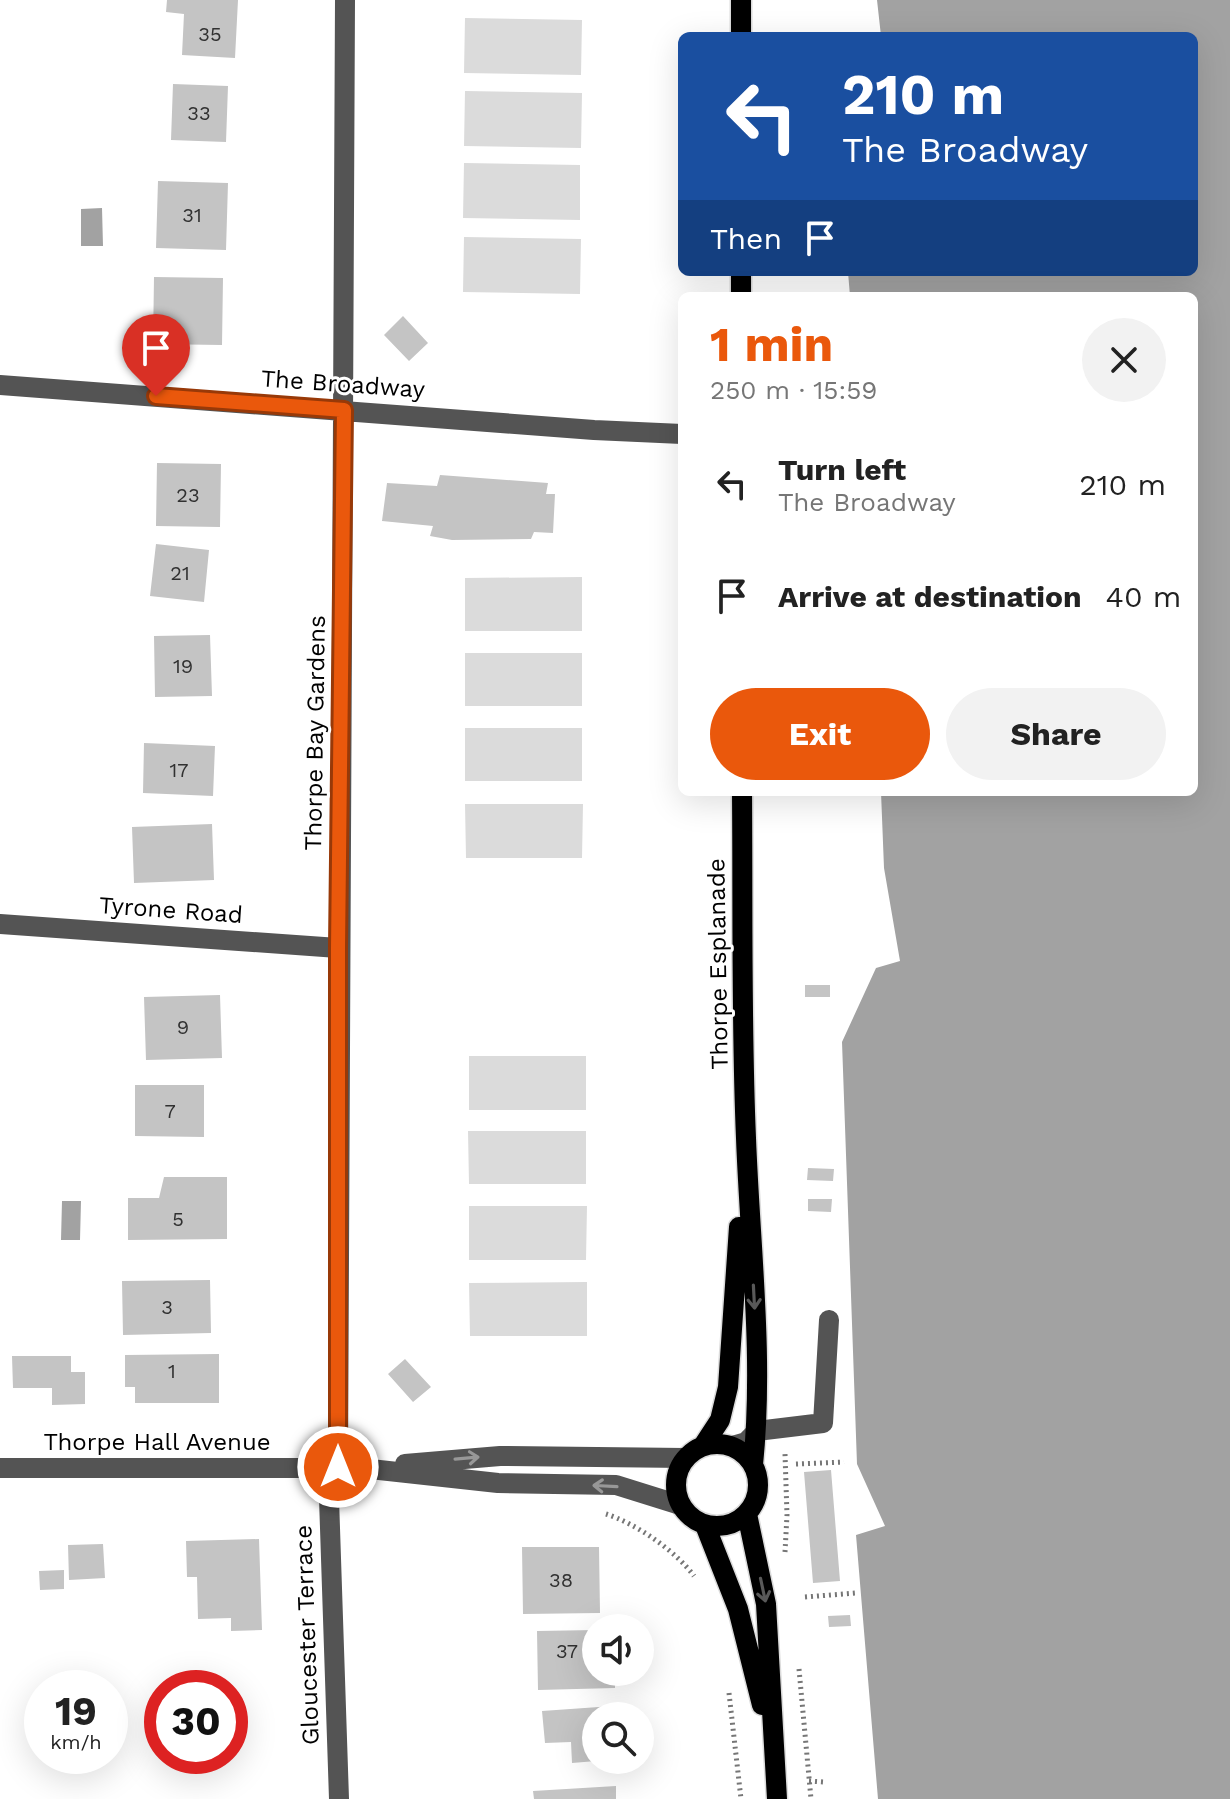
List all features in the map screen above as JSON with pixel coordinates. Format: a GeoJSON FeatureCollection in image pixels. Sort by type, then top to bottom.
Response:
{"type":"FeatureCollection","features":[{"type":"Feature","properties":{"kind":"main road"},"geometry":{"type":"LineString","coordinates":[[741,0],[741,32]]}},
{"type":"Feature","properties":{"kind":"main road","name":"Thorpe Esplanade"},"geometry":{"type":"LineString","coordinates":[[742,796],[745,1135],[756,1346],[757,1431],[753,1465],[758,1491],[747,1514],[766,1604],[777,1799]]}},
{"type":"Feature","properties":{"kind":"main road","name":"Thorpe Esplanade"},"geometry":{"type":"LineString","coordinates":[[685,1458],[703,1446],[720,1420],[728,1387],[745,1135]]}},
{"type":"Feature","properties":{"kind":"main road"},"geometry":{"type":"LineString","coordinates":[[703,1446],[718,1443],[732,1446],[745,1454],[753,1465]]}},
{"type":"Feature","properties":{"kind":"main road"},"geometry":{"type":"LineString","coordinates":[[680,1505],[676,1489],[677,1473],[685,1458]]}},
{"type":"Feature","properties":{"kind":"main road","name":"Thorpe Esplanade"},"geometry":{"type":"LineString","coordinates":[[680,1505],[687,1514],[705,1525],[738,1609],[774,1751]]}},
{"type":"Feature","properties":{"kind":"main road"},"geometry":{"type":"LineString","coordinates":[[705,1525],[720,1527],[735,1523],[747,1514]]}},
{"type":"Feature","properties":{"kind":"street","name":"Thorpe Bay Gardens"},"geometry":{"type":"LineString","coordinates":[[333,1468],[345,0]]}},
{"type":"Feature","properties":{"kind":"street","name":"The Broadway"},"geometry":{"type":"LineString","coordinates":[[0,385],[678,434]]}},
{"type":"Feature","properties":{"kind":"street","name":"Tyrone Road"},"geometry":{"type":"LineString","coordinates":[[0,924],[338,948]]}},
{"type":"Feature","properties":{"kind":"street"},"geometry":{"type":"LineString","coordinates":[[732,1446],[746,1442],[757,1431],[823,1423],[829,1320]]}},
{"type":"Feature","properties":{"kind":"street","name":"Thorpe Hall Avenue"},"geometry":{"type":"LineString","coordinates":[[0,1468],[361,1468],[500,1456],[685,1458]]}},
{"type":"Feature","properties":{"kind":"street","name":"Gloucester Terrace"},"geometry":{"type":"LineString","coordinates":[[333,1468],[339,1799]]}},
{"type":"Feature","properties":{"kind":"street","name":"Thorpe Hall Avenue"},"geometry":{"type":"LineString","coordinates":[[361,1468],[498,1483],[616,1485],[680,1505]]}},
{"type":"Feature","properties":{"kind":"path"},"geometry":{"type":"LineString","coordinates":[[796,1464],[844,1462]]}},
{"type":"Feature","properties":{"kind":"path"},"geometry":{"type":"LineString","coordinates":[[594,1510],[624,1520],[684,1562],[702,1587]]}},
{"type":"Feature","properties":{"kind":"path"},"geometry":{"type":"LineString","coordinates":[[805,1597],[856,1593]]}},
{"type":"Feature","properties":{"kind":"path"},"geometry":{"type":"LineString","coordinates":[[728,1684],[741,1799]]}},
{"type":"Feature","properties":{"kind":"path"},"geometry":{"type":"LineString","coordinates":[[803,1697],[811,1799]]}},
{"type":"Feature","properties":{"kind":"shaded area"},"geometry":{"type":"Polygon","coordinates":[[[877,0],[1230,0],[1230,1799],[878,1799],[856,1535],[885,1526],[857,1464],[842,1042],[876,968],[900,961],[884,868],[881,796],[1198,796],[1198,292],[850,292],[848,276],[1198,276],[1198,32],[881,32],[877,0]]]}},
{"type":"Feature","properties":{"kind":"shaded area"},"geometry":{"type":"Polygon","coordinates":[[[465,18],[582,20],[581,75],[464,73],[465,18]]]}},
{"type":"Feature","properties":{"kind":"shaded area"},"geometry":{"type":"Polygon","coordinates":[[[465,91],[582,93],[581,148],[464,146],[465,91]]]}},
{"type":"Feature","properties":{"kind":"shaded area"},"geometry":{"type":"Polygon","coordinates":[[[464,163],[580,165],[580,220],[463,218],[464,163]]]}},
{"type":"Feature","properties":{"kind":"shaded area"},"geometry":{"type":"Polygon","coordinates":[[[102,208],[103,246],[81,246],[81,209],[102,208]]]}},
{"type":"Feature","properties":{"kind":"shaded area"},"geometry":{"type":"Polygon","coordinates":[[[464,237],[581,239],[580,294],[463,292],[464,237]]]}},
{"type":"Feature","properties":{"kind":"shaded area"},"geometry":{"type":"Polygon","coordinates":[[[582,577],[582,631],[465,631],[465,578],[582,577]]]}},
{"type":"Feature","properties":{"kind":"shaded area"},"geometry":{"type":"Polygon","coordinates":[[[465,653],[582,653],[582,706],[465,706],[465,653]]]}},
{"type":"Feature","properties":{"kind":"shaded area"},"geometry":{"type":"Polygon","coordinates":[[[465,728],[582,728],[582,781],[465,781],[465,728]]]}},
{"type":"Feature","properties":{"kind":"shaded area"},"geometry":{"type":"Polygon","coordinates":[[[465,804],[583,804],[582,858],[466,858],[465,804]]]}},
{"type":"Feature","properties":{"kind":"shaded area"},"geometry":{"type":"Polygon","coordinates":[[[469,1056],[586,1056],[586,1110],[469,1110],[469,1056]]]}},
{"type":"Feature","properties":{"kind":"shaded area"},"geometry":{"type":"Polygon","coordinates":[[[468,1131],[586,1131],[586,1184],[469,1184],[468,1131]]]}},
{"type":"Feature","properties":{"kind":"shaded area"},"geometry":{"type":"Polygon","coordinates":[[[62,1201],[81,1201],[80,1240],[61,1240],[62,1201]]]}},
{"type":"Feature","properties":{"kind":"shaded area"},"geometry":{"type":"Polygon","coordinates":[[[469,1206],[587,1206],[586,1260],[469,1260],[469,1206]]]}},
{"type":"Feature","properties":{"kind":"shaded area"},"geometry":{"type":"Polygon","coordinates":[[[587,1282],[587,1336],[470,1336],[469,1283],[587,1282]]]}},
{"type":"Feature","properties":{"kind":"building"},"geometry":{"type":"Polygon","coordinates":[[[167,0],[238,0],[235,58],[182,55],[184,14],[166,12],[167,0]]]}},
{"type":"Feature","properties":{"kind":"building"},"geometry":{"type":"Polygon","coordinates":[[[173,84],[228,86],[226,142],[171,140],[173,84]]]}},
{"type":"Feature","properties":{"kind":"building"},"geometry":{"type":"Polygon","coordinates":[[[158,181],[228,183],[226,250],[156,248],[158,181]]]}},
{"type":"Feature","properties":{"kind":"building"},"geometry":{"type":"Polygon","coordinates":[[[154,277],[223,278],[222,345],[153,344],[154,277]]]}},
{"type":"Feature","properties":{"kind":"building"},"geometry":{"type":"Polygon","coordinates":[[[403,316],[428,343],[409,361],[384,335],[403,316]]]}},
{"type":"Feature","properties":{"kind":"building"},"geometry":{"type":"Polygon","coordinates":[[[157,463],[221,464],[220,527],[156,526],[157,463]]]}},
{"type":"Feature","properties":{"kind":"building"},"geometry":{"type":"Polygon","coordinates":[[[440,475],[548,483],[546,494],[555,494],[553,533],[534,532],[531,539],[452,540],[430,536],[433,526],[382,521],[387,483],[437,486],[440,475]]]}},
{"type":"Feature","properties":{"kind":"building"},"geometry":{"type":"Polygon","coordinates":[[[156,544],[209,550],[204,602],[150,596],[156,544]]]}},
{"type":"Feature","properties":{"kind":"building"},"geometry":{"type":"Polygon","coordinates":[[[210,635],[212,696],[155,697],[154,636],[210,635]]]}},
{"type":"Feature","properties":{"kind":"building"},"geometry":{"type":"Polygon","coordinates":[[[144,743],[215,746],[213,796],[143,793],[144,743]]]}},
{"type":"Feature","properties":{"kind":"building"},"geometry":{"type":"Polygon","coordinates":[[[212,824],[214,880],[134,883],[132,827],[212,824]]]}},
{"type":"Feature","properties":{"kind":"building"},"geometry":{"type":"Polygon","coordinates":[[[805,985],[830,985],[830,997],[805,997],[805,985]]]}},
{"type":"Feature","properties":{"kind":"building"},"geometry":{"type":"Polygon","coordinates":[[[220,995],[222,1058],[146,1060],[144,997],[220,995]]]}},
{"type":"Feature","properties":{"kind":"building"},"geometry":{"type":"Polygon","coordinates":[[[135,1085],[204,1085],[204,1137],[135,1136],[135,1085]]]}},
{"type":"Feature","properties":{"kind":"building"},"geometry":{"type":"Polygon","coordinates":[[[808,1168],[834,1169],[833,1181],[807,1180],[808,1168]]]}},
{"type":"Feature","properties":{"kind":"building"},"geometry":{"type":"Polygon","coordinates":[[[164,1177],[227,1177],[227,1239],[128,1240],[128,1198],[159,1198],[164,1177]]]}},
{"type":"Feature","properties":{"kind":"building"},"geometry":{"type":"Polygon","coordinates":[[[808,1199],[832,1199],[831,1212],[808,1211],[808,1199]]]}},
{"type":"Feature","properties":{"kind":"building"},"geometry":{"type":"Polygon","coordinates":[[[210,1280],[211,1333],[123,1335],[122,1281],[210,1280]]]}},
{"type":"Feature","properties":{"kind":"building"},"geometry":{"type":"Polygon","coordinates":[[[219,1354],[219,1403],[135,1403],[135,1387],[125,1387],[125,1355],[219,1354]]]}},
{"type":"Feature","properties":{"kind":"building"},"geometry":{"type":"Polygon","coordinates":[[[12,1356],[71,1356],[71,1372],[85,1372],[85,1404],[52,1405],[52,1388],[13,1388],[12,1356]]]}},
{"type":"Feature","properties":{"kind":"building"},"geometry":{"type":"Polygon","coordinates":[[[405,1359],[431,1387],[413,1402],[388,1374],[405,1359]]]}},
{"type":"Feature","properties":{"kind":"building"},"geometry":{"type":"Polygon","coordinates":[[[831,1470],[840,1581],[813,1583],[804,1472],[831,1470]]]}},
{"type":"Feature","properties":{"kind":"building"},"geometry":{"type":"Polygon","coordinates":[[[259,1539],[262,1630],[231,1631],[231,1618],[198,1619],[197,1577],[187,1577],[186,1541],[259,1539]]]}},
{"type":"Feature","properties":{"kind":"building"},"geometry":{"type":"Polygon","coordinates":[[[103,1544],[105,1578],[69,1580],[68,1545],[103,1544]]]}},
{"type":"Feature","properties":{"kind":"building"},"geometry":{"type":"Polygon","coordinates":[[[522,1547],[599,1547],[600,1613],[523,1614],[522,1547]]]}},
{"type":"Feature","properties":{"kind":"building"},"geometry":{"type":"Polygon","coordinates":[[[64,1570],[64,1589],[40,1590],[39,1571],[64,1570]]]}},
{"type":"Feature","properties":{"kind":"building"},"geometry":{"type":"Polygon","coordinates":[[[850,1615],[851,1626],[829,1627],[828,1616],[850,1615]]]}},
{"type":"Feature","properties":{"kind":"building"},"geometry":{"type":"Polygon","coordinates":[[[582,1630],[582,1686],[615,1688],[538,1690],[537,1631],[582,1630]]]}},
{"type":"Feature","properties":{"kind":"building"},"geometry":{"type":"Polygon","coordinates":[[[582,1708],[582,1762],[572,1763],[571,1742],[545,1743],[542,1711],[582,1708]]]}},
{"type":"Feature","properties":{"kind":"building"},"geometry":{"type":"Polygon","coordinates":[[[616,1786],[616,1799],[534,1799],[533,1791],[616,1786]]]}},
{"type":"Feature","properties":{"kind":"route"},"geometry":{"type":"LineString","coordinates":[[156,396],[344,410],[338,948],[338,1467]]}}]}
